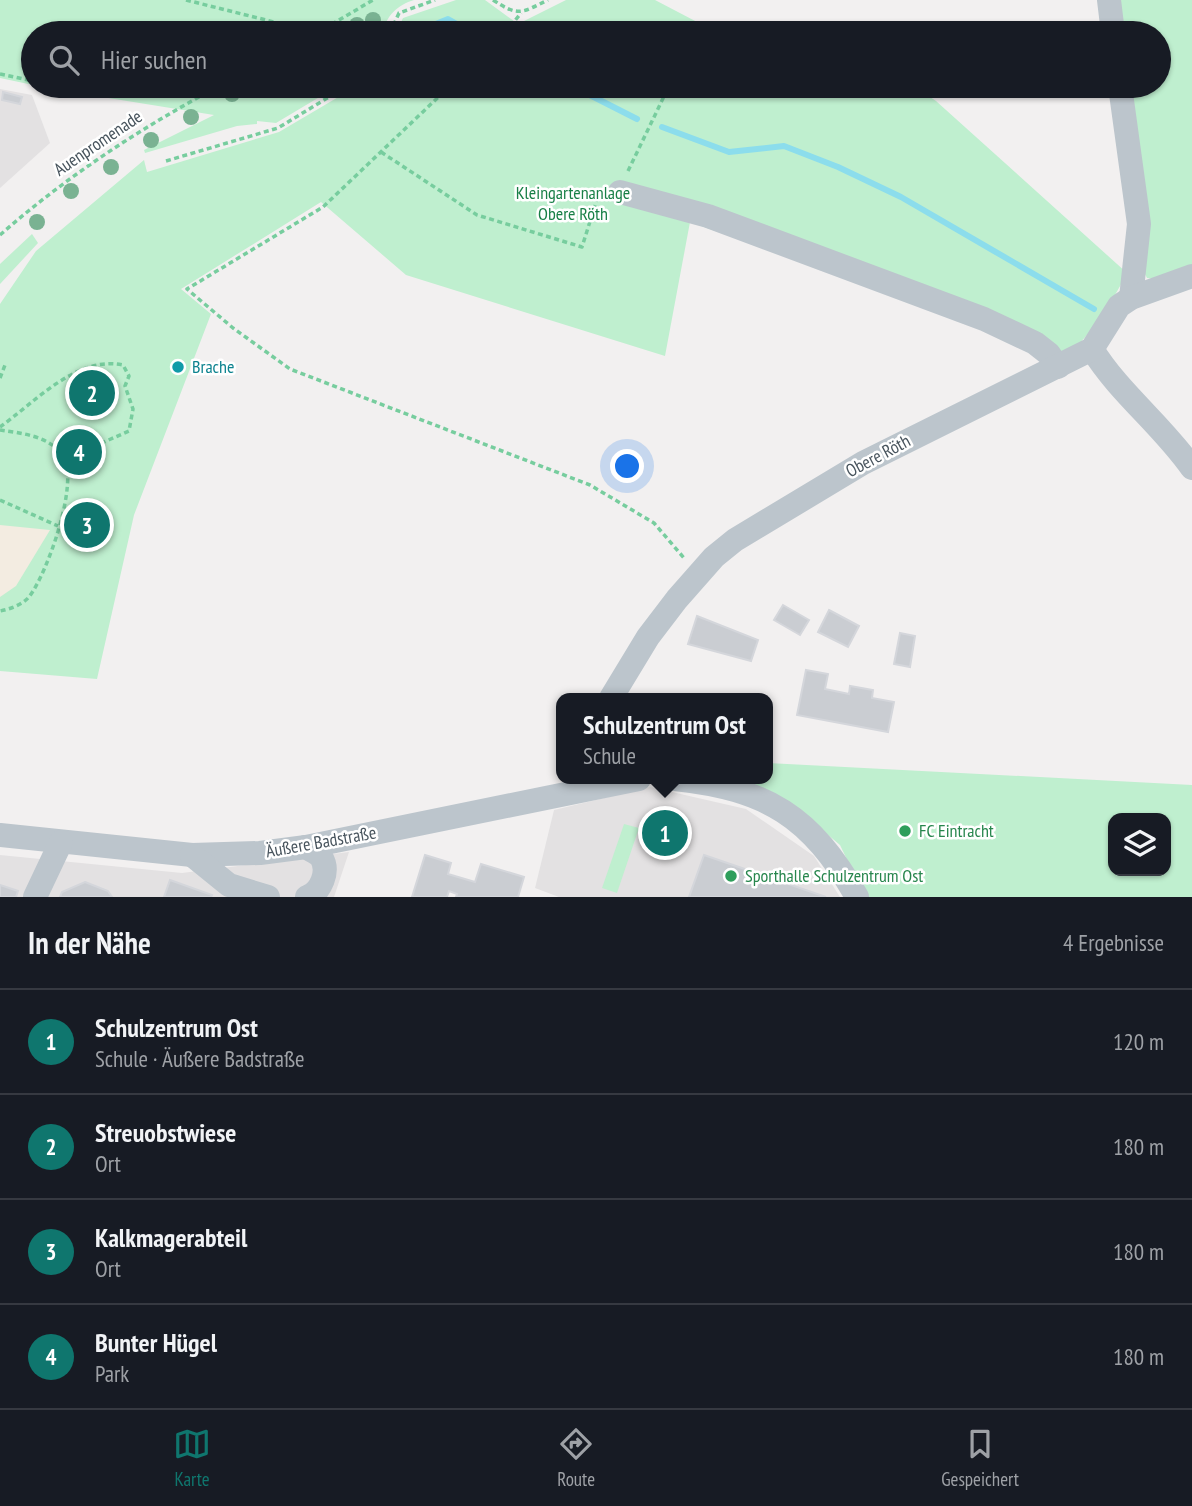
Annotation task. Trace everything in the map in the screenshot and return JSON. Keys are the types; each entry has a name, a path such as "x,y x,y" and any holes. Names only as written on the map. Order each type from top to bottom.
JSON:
{"street":[{"path":"1109,0 1112,21"},
{"path":"1123,98 1139,224 1131,298"},
{"path":"620,192 708,216 972,314 1035,343 1049,354 1058,367"},
{"name":"Obere Röth","path":"614,693 648,637 698,574 735,540 863,463 1092,349 1119,306 1131,298 1192,276"},
{"path":"1092,349 1104,368 1173,440 1192,468"},
{"name":"Äußere Badstraße","path":"0,835 192,855 260,853 306,847 559,787 589,784"},
{"path":"717,784 759,797 798,821 835,858 857,897"},
{"path":"35,897 61,842"},
{"path":"306,847 320,855 323,864 323,880 313,896"},
{"path":"192,855 229,884 268,897"}],"path":[{"path":"186,0 269,21"},
{"path":"337,21 373,0"},
{"path":"396,21 400,13 435,0"},
{"path":"493,0 512,13 522,13"},
{"path":"515,21 522,13 548,0"},
{"path":"0,74 21,78"},
{"name":"Auenpromenade","path":"0,235 29,209 115,146 198,98"},
{"path":"166,161 278,128 327,98"},
{"path":"437,98 323,207 187,289 233,328 290,369 590,485 654,523 698,574"},
{"path":"381,152 478,215 582,247 601,187 620,192 664,98"},
{"path":"0,428 28,408 56,381 110,362 124,365 129,376 125,386 133,409 129,431 95,446 58,450"},
{"path":"0,378 5,365"},
{"path":"0,428 38,438 58,450 69,472"},
{"path":"0,611 28,598 50,556 69,472 95,446"},
{"path":"0,500 58,526"}],"shaded area":[{"path":"0,89 21,93 21,98 33,98 50,143 0,188"},
{"path":"650,787 746,809 814,856 840,897 559,897 535,888 554,810"},
{"path":"349,852 334,897 0,897 0,855 182,873"}],"green space":[{"path":"0,0 414,0 394,12 387,21 21,21 21,82 0,78"},
{"path":"456,0 485,0 514,21 402,21 403,18"},
{"path":"566,0 655,0 695,21 524,21"},
{"path":"1114,0 1192,0 1192,269 1159,279 1147,278 1143,270 1128,98 1171,98 1171,21 1117,21"},
{"path":"108,98 318,98 276,123 257,121 257,124 237,126 145,153 144,150 214,115"},
{"name":"Kleingartenanlage Obere Röth","path":"337,98 932,98 1127,273 1101,317 1067,356 690,222 665,356 406,275 321,202 181,289 211,314 134,515 97,679 0,671 0,304 36,251 144,160 147,172 279,132"},
{"path":"32,234 38,243 0,284 0,264"},
{"path":"773,763 1192,785 1192,897 865,897 840,845 789,802 740,784 773,784"},
{"path":"624,824 639,828 617,893 602,888"}],"sand":[{"path":"0,525 50,530 16,586 0,597"}],"building":[{"path":"3,92 22,98 20,104 2,100"},
{"path":"783,605 809,620 800,635 774,620"},
{"path":"829,610 859,626 848,647 818,632"},
{"path":"697,616 758,640 751,661 688,644"},
{"path":"900,633 915,636 910,667 894,664"},
{"path":"806,670 828,674 825,689 849,694 850,686 873,690 872,698 894,702 888,732 797,715"},
{"path":"425,855 451,863 448,874 475,882 481,864 524,877 518,897 456,897 457,894 449,891 447,897 412,897"},
{"name":"Sporthalle Schulzentrum Ost","path":"704,855 826,897 689,897"},
{"path":"170,880 212,895 164,897"},
{"path":"85,882 108,891 112,897 60,897 62,892"},
{"path":"0,885 18,891 16,897 0,897"}],"waterway":[{"path":"443,21 452,21"},
{"path":"596,98 637,119"},
{"path":"662,127 729,152 784,146 838,167 901,197 1094,309"}],"place":[{"name":"Brache","path":"178,367"},
{"name":"Streuobstwiese","path":"92,393"},
{"name":"Bunter Hügel","path":"79,452"},
{"name":"Kalkmagerabteil","path":"87,525"},
{"name":"FC Eintracht","path":"905,831"},
{"name":"Schulzentrum Ost","path":"665,833"},
{"name":"Sporthalle Schulzentrum Ost","path":"731,876"}]}
